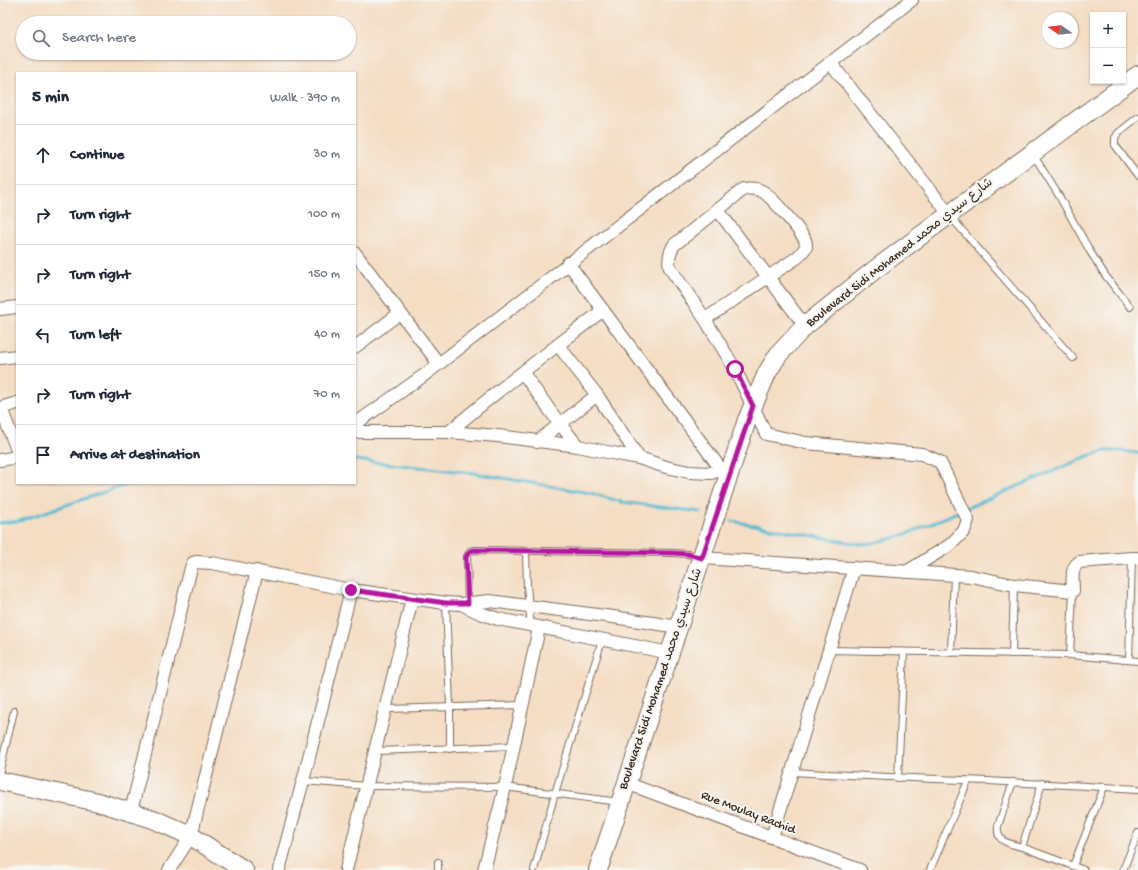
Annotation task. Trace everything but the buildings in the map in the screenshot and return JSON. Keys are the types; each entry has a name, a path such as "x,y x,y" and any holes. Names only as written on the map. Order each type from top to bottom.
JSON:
{"main road":[{"name":"Boulevard Sidi Mohamed شارع سيدي محمد","path":"598,870 619,802 680,627 702,558 725,475 767,373 778,355 805,326 873,271 1138,75"},
{"path":"0,781 98,802 153,819 191,836 244,870"}],"street":[{"path":"356,423 439,364 568,263 912,0"},
{"path":"830,62 949,214"},
{"path":"705,319 798,257 806,247 804,239 782,210 761,191 744,188 674,245 669,253 668,261 670,268 705,319 735,369 766,434 806,443 922,454 940,462 968,520 964,531 950,545 906,572"},
{"path":"717,209 805,326"},
{"path":"356,254 439,364"},
{"path":"568,263 725,475"},
{"path":"0,309 16,307"},
{"path":"449,432 493,395 603,310"},
{"path":"356,346 400,313"},
{"path":"558,345 597,395 639,458"},
{"path":"0,358 16,356"},
{"path":"523,373 559,423 578,446"},
{"path":"537,442 559,423 597,395"},
{"path":"16,403 0,408 16,448"},
{"path":"356,432 449,432 498,436 578,446 639,458 666,467 689,472 725,475"},
{"path":"0,460 16,457"},
{"path":"702,558 978,577 1014,585 1073,591 1073,570 1079,562 1135,558"},
{"path":"131,811 191,568 196,562 212,563 351,590 412,599 465,605 490,601 613,616 680,627"},
{"path":"772,837 854,568"},
{"path":"169,870 191,836 257,571"},
{"path":"279,870 351,590"},
{"path":"346,870 387,709 412,599"},
{"path":"465,605 493,618 535,628 670,653"},
{"path":"484,870 524,705 535,628"},
{"name":"Rue Moulay Rachid","path":"626,783 860,870"}],"lane":[{"path":"1138,117 1118,133 1115,138 1115,145 1138,176"},
{"path":"1032,152 1091,253 1105,275 1130,307"},
{"path":"949,214 1073,358"},
{"path":"465,605 466,557 470,551 484,549 674,553 688,554 702,558"},
{"path":"526,551 529,606 535,628"},
{"path":"1129,660 1135,558"},
{"path":"950,653 954,575"},
{"path":"1012,654 1014,585"},
{"path":"1070,655 1073,591"},
{"path":"446,603 450,749"},
{"path":"534,870 555,793 602,640"},
{"path":"829,650 1070,655 1138,661"},
{"path":"898,778 904,652"},
{"path":"387,709 524,705"},
{"path":"0,770 14,711"},
{"path":"376,751 513,746"},
{"path":"792,772 898,778 1042,783 1138,789"},
{"path":"303,781 367,786 505,787 619,802"},
{"path":"930,870 968,781"},
{"path":"1013,782 998,826 997,834 999,837 1004,842 1022,847 1084,870"},
{"path":"1022,847 1042,783"},
{"path":"1073,866 1104,787"},
{"path":"1123,870 1136,845 1138,832"},
{"path":"438,862 438,870"}],"waterway":[{"path":"965,509 1088,456 1105,451 1138,453"},
{"path":"356,460 474,473 590,493 622,502 701,512"},
{"path":"0,523 19,521 128,484"},
{"path":"732,521 858,544 884,541 897,537 960,511"}],"route":[{"path":"351,590 446,603 468,603 466,557 470,551 484,549 674,553 688,554 702,558 753,406 735,369"}]}
